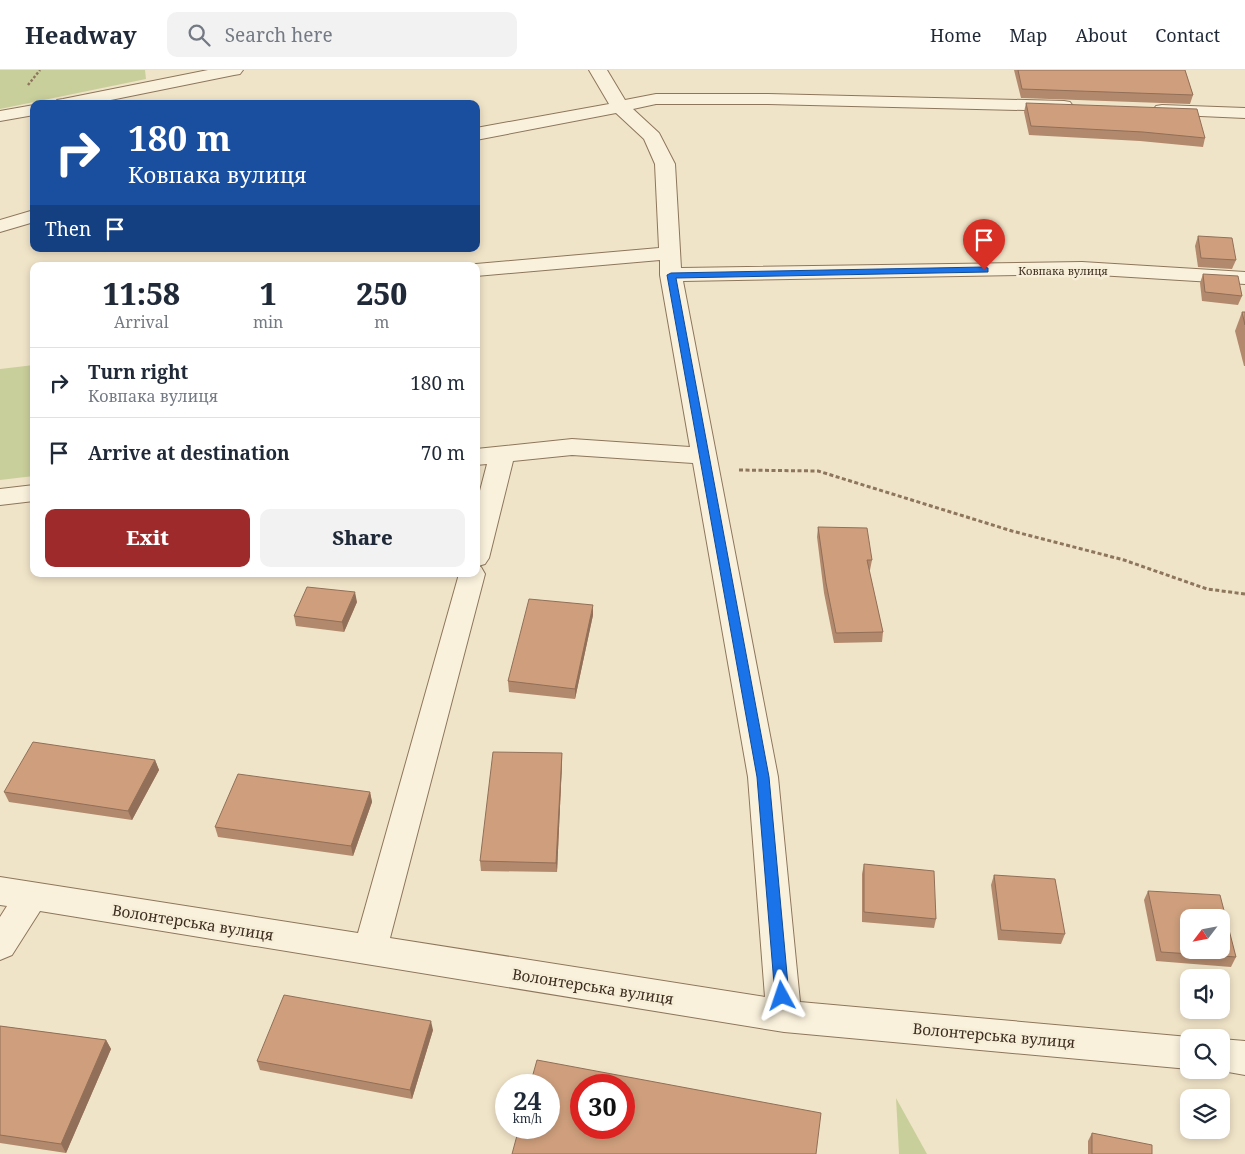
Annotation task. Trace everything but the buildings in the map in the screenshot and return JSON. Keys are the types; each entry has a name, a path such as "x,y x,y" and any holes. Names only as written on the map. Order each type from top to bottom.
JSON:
{"street":[{"path":"83,100 234,70"},
{"path":"598,70 620,107 652,137 665,164 670,264 704,463 763,777 784,1016"},
{"path":"480,133 656,99 768,99 1082,107"},
{"path":"1149,109 1245,113"},
{"path":"0,116 30,111"},
{"path":"0,226 30,217"},
{"name":"Ковпака вулиця","path":"480,270 670,264 1082,268 1245,278"},
{"path":"480,457 572,447 704,463"},
{"path":"480,542 502,455"},
{"path":"0,497 30,494"},
{"path":"370,950 471,577"},
{"path":"0,945 16,893"},
{"name":"Волонтерська вулиця","path":"16,893 784,1016 1180,1052"},
{"path":"1230,1057 1245,1058"}],"path":[{"path":"704,463 818,471 1012,531 1124,560 1208,589 1245,594"}],"green space":[{"path":"0,70 145,70 146,79 44,100 30,100 30,103 0,109"},
{"path":"30,365 30,476 0,480 0,369"},
{"path":"896,1098 927,1154 899,1154"}],"route":[{"path":"782,996 763,777 671,275 984,270"}]}
